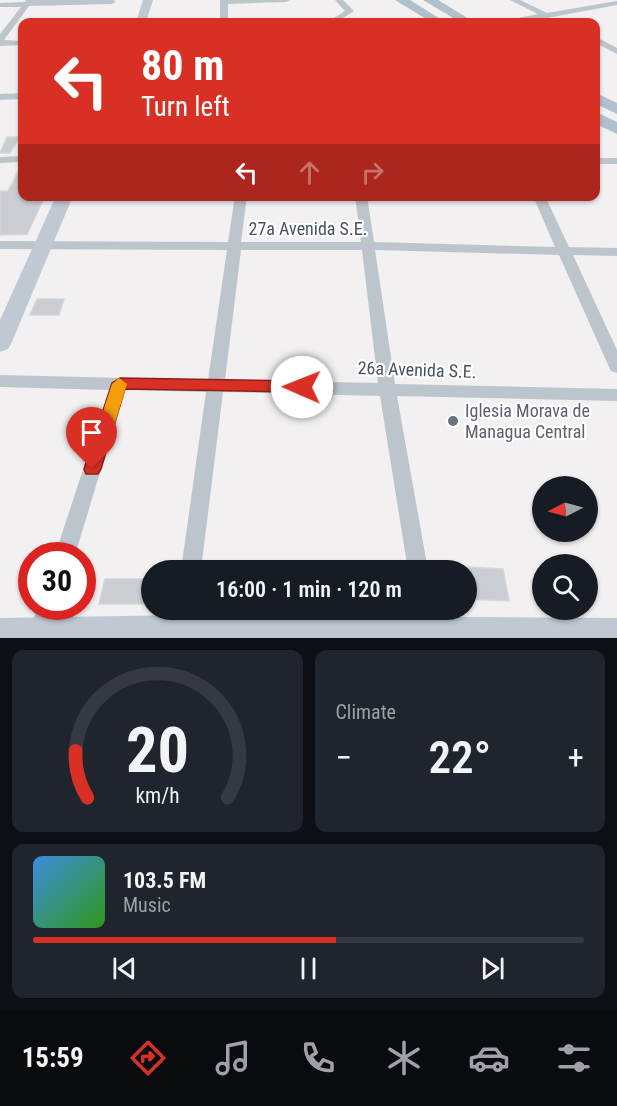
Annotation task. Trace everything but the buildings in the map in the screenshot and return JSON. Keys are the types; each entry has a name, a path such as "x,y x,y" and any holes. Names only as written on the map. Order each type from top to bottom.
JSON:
{"main road":[{"path":"401,0 432,18"},
{"path":"429,0 461,18"},
{"path":"600,100 617,110"},
{"path":"600,119 617,129"}],"street":[{"path":"142,18 148,0"},
{"path":"224,18 224,1 286,0"},
{"path":"339,0 350,11 348,15 341,18"},
{"path":"514,0 552,18"},
{"path":"19,18 29,2"},
{"path":"0,5 29,2 112,2"},
{"path":"530,18 617,3"},
{"path":"4,44 18,20"},
{"path":"600,42 617,51"},
{"path":"0,97 18,96"},
{"path":"0,160 18,159"},
{"path":"600,161 617,161"},
{"path":"0,344 63,201"},
{"path":"192,560 240,201"},
{"path":"362,201 387,389 416,560"},
{"path":"541,201 617,367"},
{"name":"27a Avenida S.E.","path":"0,245 235,248 368,246 617,252"},
{"name":"26a Avenida S.E.","path":"0,381 617,395"},
{"path":"69,542 120,383"},
{"path":"0,634 45,620 182,626 425,626 617,634"}],"slow traffic":[{"path":"103,436 119,384"}],"place":[{"name":"Iglesia Morava de Managua Central","path":"453,421"}],"route":[{"path":"92,469 120,383 302,387"}]}
